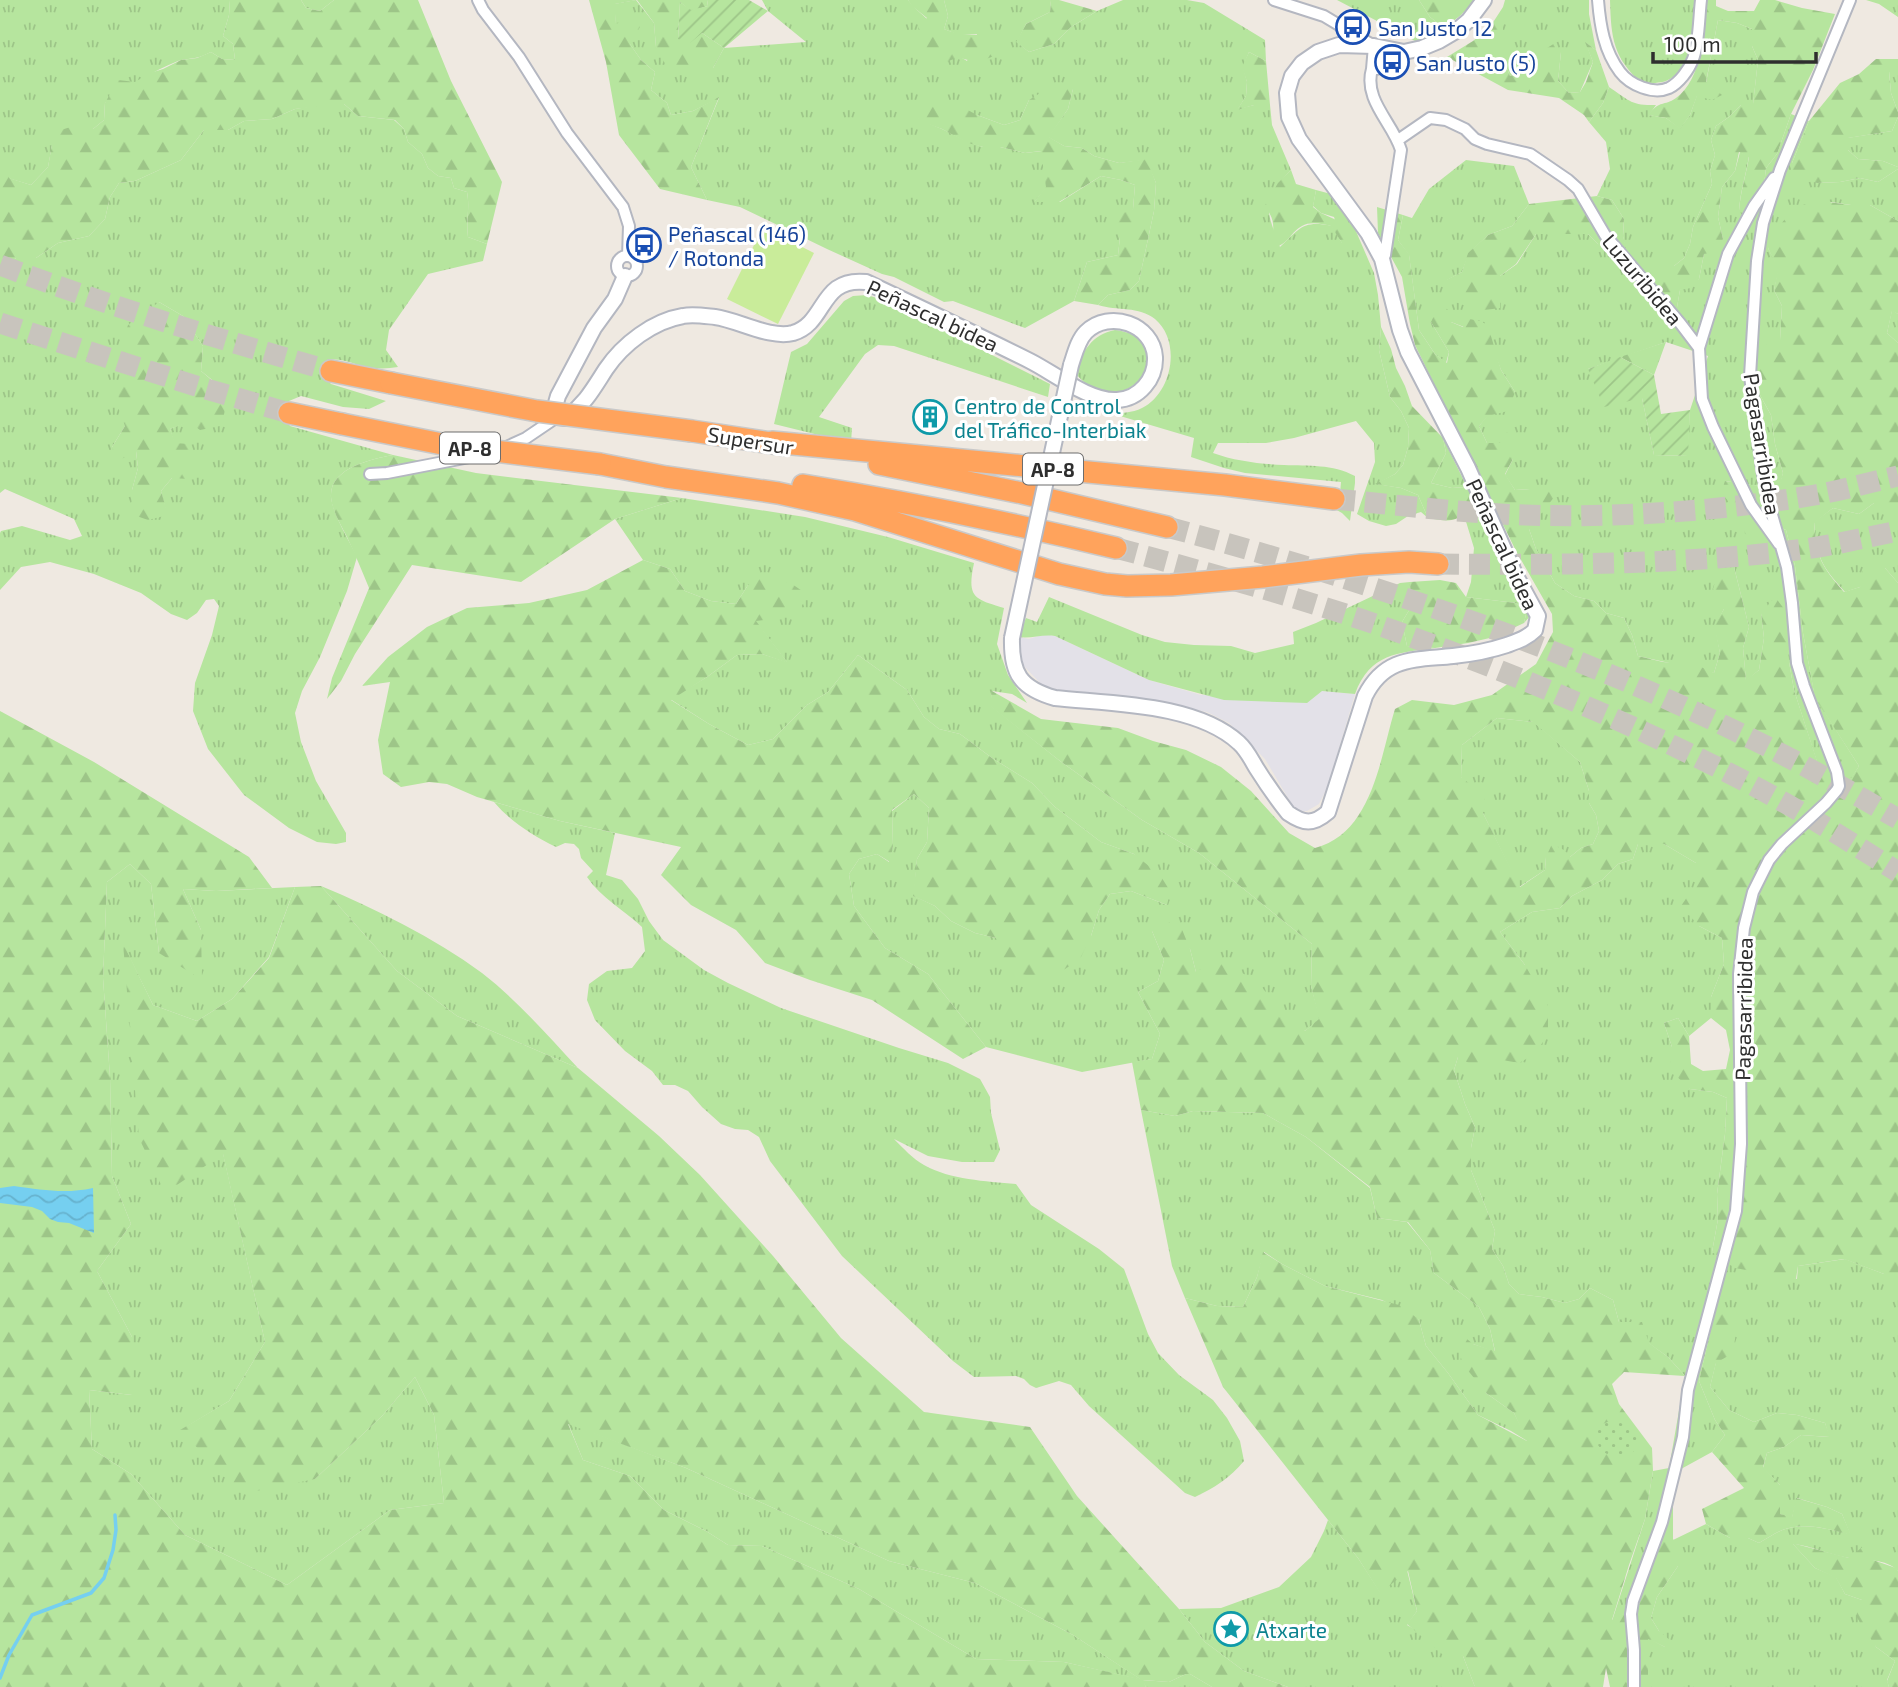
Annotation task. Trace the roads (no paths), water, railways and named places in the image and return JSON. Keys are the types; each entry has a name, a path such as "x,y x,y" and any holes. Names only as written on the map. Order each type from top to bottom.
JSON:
{"highway":[{"name":"Supersur","path":"331,371 537,411 772,442 1167,527"},
{"name":"Supersur","path":"289,413 447,445 666,473 765,478 1014,523 1116,548"},
{"name":"AP-8","path":"772,442 1225,485 1334,499"},
{"path":"666,473 855,510 1059,574 1105,584 1171,585 1361,565 1409,562 1438,564"}],"street":[{"path":"370,474 387,473 502,449 526,438 557,417 554,410 558,396 594,328 615,299 625,276 618,269 618,262 622,257 628,256 629,226 623,207 567,134 519,57 478,0"},
{"path":"1273,0 1324,16 1374,46 1369,79 1373,96 1401,150 1385,255 1382,259"},
{"path":"1372,69 1377,69 1393,50 1404,51 1439,41 1456,31 1469,20 1484,0"},
{"path":"1598,0 1605,44 1620,72 1633,84 1652,90 1668,88 1685,75 1694,58 1701,0"},
{"name":"Pagasarribidea","path":"1634,1687 1631,1614 1633,1601 1662,1522 1683,1437 1688,1390 1736,1211 1741,1144 1739,974 1744,928 1752,892 1769,860 1839,786 1837,772 1797,663 1792,603 1782,548 1764,480 1750,376 1759,243 1780,170 1850,0"},
{"name":"Peñascal bidea","path":"557,417 566,418 579,408 608,366 635,339 661,322 685,316 717,317 775,334 790,334 805,328 835,289 850,281 866,282 981,336 1038,365 1090,394 1116,401 1130,398 1140,392 1152,374 1155,357 1153,345 1137,326 1122,321 1095,325 1085,333 1077,346 1071,365 1012,638 1011,656 1020,679 1041,694 1178,713 1213,725 1241,744 1288,813 1298,820 1315,821 1328,812 1365,695 1375,679 1384,671 1406,660 1483,652 1520,640 1535,630 1538,616 1515,574 1468,468 1408,352 1382,259 1368,233 1299,139 1289,117 1287,93 1292,76 1302,62 1318,52 1339,45 1374,46 1393,50"},
{"name":"Luzuribidea","path":"1398,140 1430,118 1446,120 1465,129 1475,139 1487,145 1530,154 1547,164 1578,190 1605,235 1699,348"},
{"name":"Luzuribidea","path":"1780,170 1754,205 1728,254 1699,348 1702,399 1713,427 1751,505 1782,548"}],"water":[{"path":"14,1186 64,1191 93,1188 94,1233 50,1219 42,1211 32,1207 0,1203 0,1188"}],"waterway":[{"path":"0,1678 9,1655 32,1615 91,1593 104,1578 113,1550 115,1515"}],"tunnel":[{"path":"0,265 164,321 331,371"},
{"path":"0,323 289,413"},
{"path":"1334,499 1501,514 1634,514 1779,501 1898,476"},
{"path":"1167,527 1397,595 1548,650 1696,712 1768,747 1898,819"},
{"path":"1438,564 1576,564 1713,558 1816,547 1898,531"},
{"path":"1116,548 1348,615 1523,680 1662,740 1752,785 1898,872"}],"place":[{"name":"San Justo 12","path":"1353,27"},
{"name":"San Justo (5)","path":"1392,62"},
{"name":"Peñascal (146) / Rotonda","path":"644,245"},
{"name":"Centro de Control del Tráfico-Interbiak","path":"930,417"},
{"name":"Atxarte","path":"1231,1629"}]}
